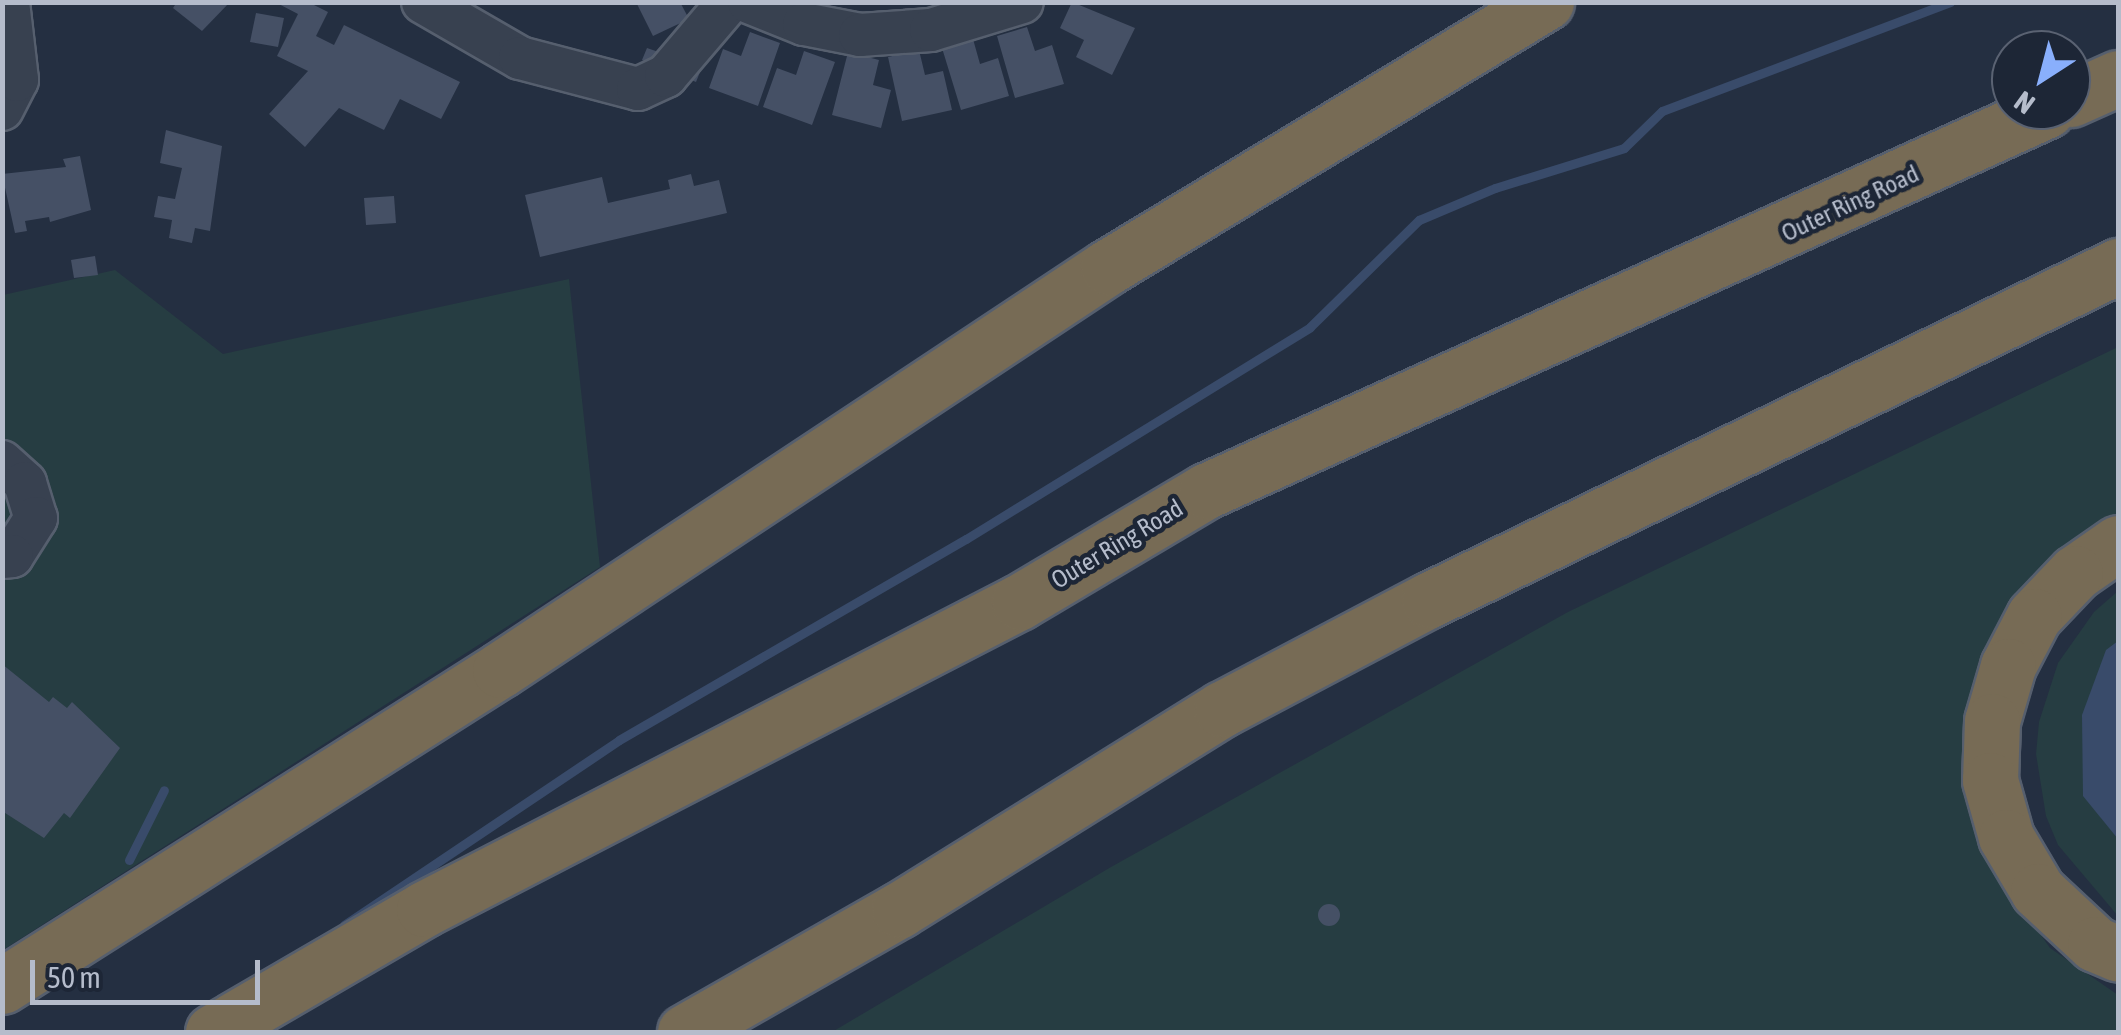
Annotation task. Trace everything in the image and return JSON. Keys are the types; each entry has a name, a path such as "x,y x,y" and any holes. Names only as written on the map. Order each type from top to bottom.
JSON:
{"highway":[{"path":"2,986 500,670 1108,267 1546,2"},
{"path":"2091,90 2118,78"},
{"name":"Outer Ring Road","path":"213,1032 424,909 1019,602 1206,491 2003,130"},
{"path":"686,1032 1222,709 1429,600 2118,266"},
{"path":"2118,543 2075,574 2034,616 2008,666 1992,721 1990,780 2006,837 2038,891 2095,944 2118,954"}],"street":[{"path":"2,109 18,80 8,2"},
{"path":"422,2 520,58 605,86 638,89 666,76 728,2"},
{"path":"749,2 804,24 860,35 931,30 1022,2"},
{"path":"2,462 25,483 36,518 12,556 2,557"}],"green space":[{"path":"115,270 223,354 569,279 600,567 3,950 3,295"},
{"path":"2118,347 2118,519 2071,542 2032,575 1981,663 1991,864 2050,948 2118,995 2118,1032 832,1032 1111,867 1568,612"},
{"path":"2118,591 2118,916 2058,845 2046,816 2036,754 2039,722 2058,663 2094,612"}],"water":[{"path":"2118,641 2118,839 2083,796 2082,715 2106,650"}],"building":[{"path":"177,2 230,2 202,31 173,8"},
{"path":"275,2 308,2 328,12 316,36 334,45 344,25 460,82 441,119 400,99 384,130 339,108 305,147 269,114 308,71 277,56 298,14"},
{"path":"636,2 680,2 689,19 653,36"},
{"path":"1072,2 1135,28 1112,75 1076,57 1084,40 1060,28"},
{"path":"256,13 284,18 278,47 250,42"},
{"path":"1027,27 1035,51 1052,45 1064,84 1015,98 997,36"},
{"path":"750,32 780,43 758,106 709,88 723,49 741,56"},
{"path":"973,39 980,64 998,58 1009,96 961,110 942,48"},
{"path":"647,48 702,67 696,82 642,60"},
{"path":"919,50 925,75 943,71 952,110 902,121 888,57"},
{"path":"804,51 835,62 812,125 763,107 777,68 796,75"},
{"path":"848,52 879,60 873,85 891,90 881,128 832,115"},
{"path":"166,130 222,146 210,231 195,228 192,243 169,238 172,220 154,217 158,196 175,199 182,168 160,163"},
{"path":"80,156 91,210 50,222 49,217 25,221 27,231 15,233 2,174 66,167 63,159"},
{"path":"691,174 694,186 719,180 727,213 540,257 525,195 602,177 608,203 670,189 668,180"},
{"path":"394,196 396,223 366,225 364,198"},
{"path":"95,256 98,275 74,278 71,260"},
{"path":"2,664 49,702 53,697 67,708 72,702 120,748 70,818 64,813 44,838 2,811"},
{"path":"1329,904 1340,915 1329,926 1318,915"}],"waterway":[{"path":"344,925 619,740 966,539 1310,327 1419,220 1495,188 1624,148 1662,111 1950,2"},
{"path":"129,860 164,790"}]}
